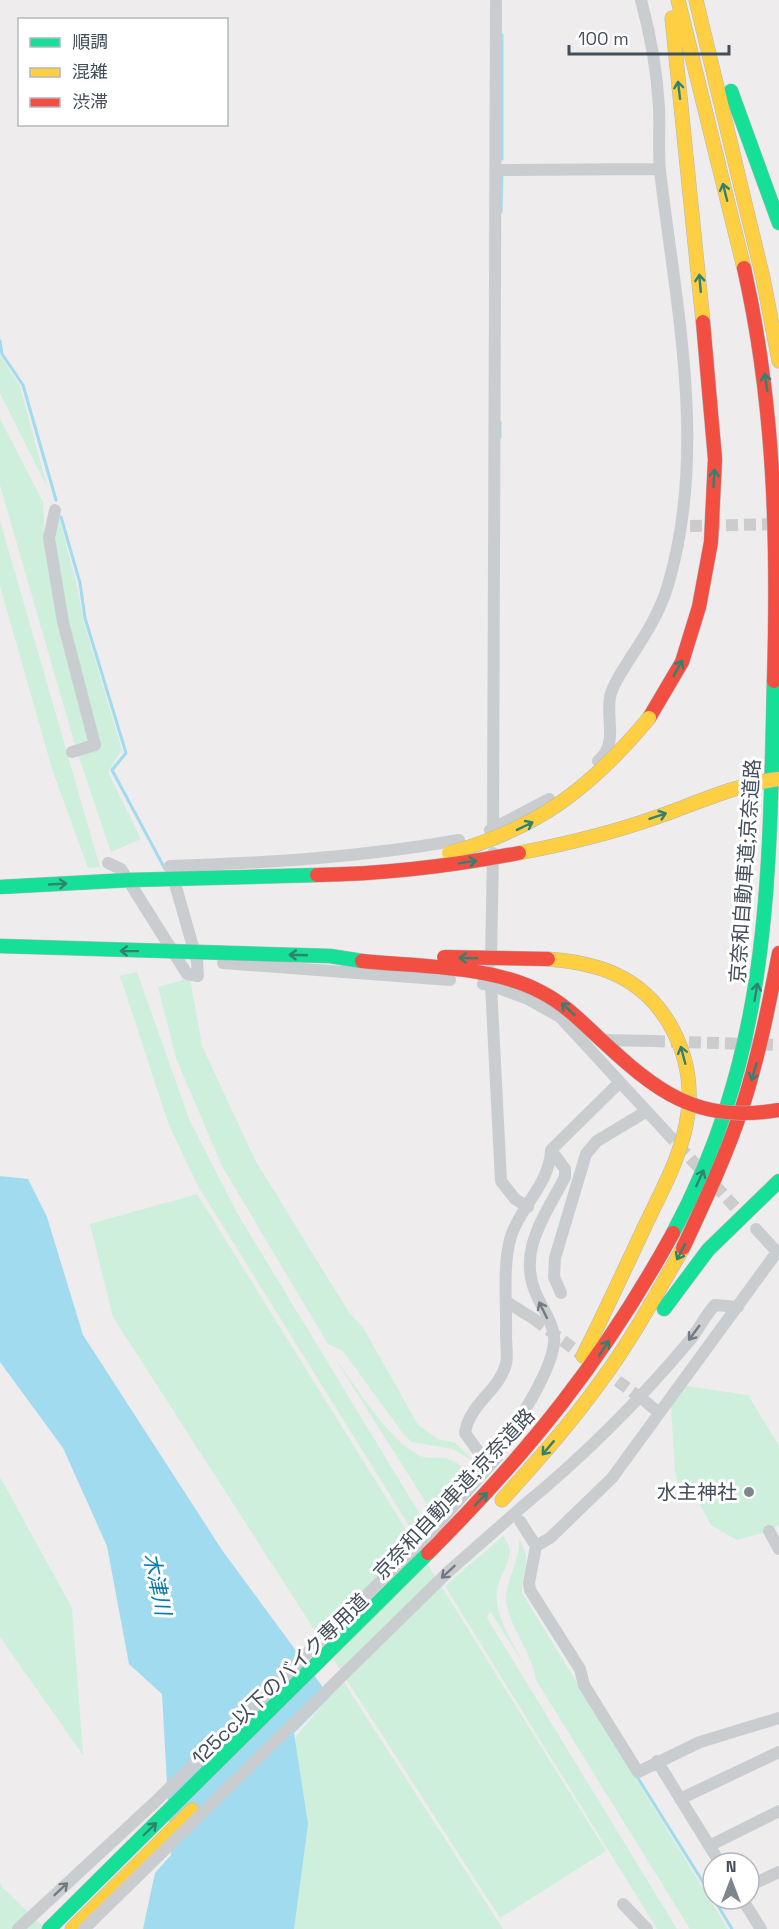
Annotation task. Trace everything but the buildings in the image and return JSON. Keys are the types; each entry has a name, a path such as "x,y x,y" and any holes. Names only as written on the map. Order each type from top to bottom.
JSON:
{"highway":[{"path":"201,880 368,868 432,857 504,836 549,813 594,781 619,757 649,718 682,662 699,607 711,542 715,459 693,209 672,36 671,0"},
{"name":"京奈和自動車道;京奈道路","path":"49,1929 441,1542 510,1468 596,1359 667,1247 722,1125 748,1033 757,991 765,914 778,540 770,414 747,282 678,0"},
{"path":"696,0 779,223"},
{"path":"696,0 763,278 779,361"},
{"path":"0,887 130,880 371,874 419,869 570,843 654,818 754,782 779,779"},
{"path":"0,946 330,956 548,959 573,962 615,974 642,990 659,1005 672,1025 683,1053 689,1097 685,1128 675,1160 600,1323 576,1369 510,1468"},
{"name":"京奈和自動車道;京奈道路","path":"494,1508 568,1425 649,1308 681,1254 717,1179 737,1127 765,1036 779,953"},
{"path":"330,956 368,962 446,968 522,983 560,1002 653,1086 679,1101 703,1110 735,1115 779,1110"},
{"path":"568,1425 616,1374 708,1250 779,1181"},
{"name":"京奈和自動車道;京奈道路","path":"72,1929 464,1539"},
{"path":"36,1929 123,1855"}],"street":[{"path":"496,0 491,985 501,1181 515,1198 528,1207"},
{"path":"108,863 121,869 187,974 198,976 197,961 170,866 275,863 389,852 474,837 543,803 604,756 612,730 611,694 655,618 686,526 686,384 668,219 660,169 659,105 641,0"},
{"path":"496,170 660,169"},
{"path":"55,510 49,538 63,622 95,745 72,752"},
{"path":"197,961 491,985 528,999 560,1017 666,1132"},
{"path":"581,1040 653,1041"},
{"path":"483,1458 465,1433 466,1424 476,1406 499,1381 506,1363 511,1235 550,1164 551,1150 620,1082"},
{"path":"561,1293 554,1277 555,1258 586,1154 597,1140 647,1111"},
{"name":"125cc以下のバイク専用道","path":"18,1929 154,1803 429,1534 497,1457 550,1362 555,1340 528,1271 529,1254 538,1229 565,1177 565,1169 551,1150"},
{"path":"536,1546 550,1538 612,1478 738,1307 777,1248 756,1229"},
{"path":"507,1302 534,1319"},
{"name":"125cc以下のバイク専用道","path":"84,1929 448,1572 560,1476 627,1411 692,1337 715,1305 738,1307"},
{"path":"646,1402 659,1413"},
{"path":"520,1521 536,1546 528,1583 530,1590 580,1669 584,1685 638,1772 700,1742 779,1718"},
{"path":"769,1531 779,1549"},
{"path":"680,1799 779,1752"},
{"path":"657,1761 712,1851"},
{"path":"709,1846 779,1811"},
{"path":"761,1880 779,1872"},
{"path":"623,1904 647,1929"},
{"path":"750,1911 761,1929"}],"green space":[{"path":"0,355 20,386 47,487 0,393"},
{"path":"0,419 43,502 45,539 91,741 75,745 0,485"},
{"path":"58,513 84,623 122,750 108,772 141,839 111,852 78,754 100,748 66,621 52,535"},
{"path":"0,521 100,867 88,868 52,769 0,586"},
{"path":"137,972 189,1119 237,1213 424,1521 413,1532 198,1186 169,1125 120,976"},
{"path":"190,978 202,1046 255,1160 348,1311 364,1329 418,1425 438,1439 455,1443 475,1462 453,1449 412,1442 404,1435 343,1351 328,1344 222,1166 176,1058 158,987"},
{"path":"197,1194 606,1851 500,1918 113,1317 90,1224"},
{"path":"336,1360 382,1423 404,1445 427,1458 453,1461 469,1474 432,1512"},
{"path":"686,1386 748,1395 779,1446 779,1525 769,1531 737,1540 711,1525 698,1501 682,1500 675,1471 671,1407"},
{"path":"0,1477 72,1608 83,1755 0,1637"},
{"path":"503,1536 510,1551 499,1584 497,1601 502,1621 525,1666 490,1611 487,1618 677,1929 657,1929 445,1586"},
{"path":"519,1539 526,1554 522,1593 701,1885 701,1911 717,1911 728,1929 690,1929 536,1680 531,1661 507,1607 507,1591 519,1548"},
{"path":"343,1681 503,1929 292,1929 295,1738"},
{"path":"0,1883 3,1888 46,1929 0,1929"}],"water":[{"name":"木津川","path":"0,1176 28,1179 47,1217 83,1335 222,1550 330,1697 294,1733 308,1824 294,1929 143,1929 155,1873 171,1855 162,1694 129,1664 107,1546 63,1448 0,1362"}],"waterway":[{"path":"502,35 502,159"},
{"path":"501,212 502,173"},
{"path":"0,341 2,354 23,385 56,500"},
{"path":"500,422 500,437"},
{"path":"61,517 80,583 85,618 126,753 112,770 165,869"},
{"path":"636,1775 701,1879"},
{"path":"721,1911 732,1929"}],"tunnel":[{"path":"690,526 779,524"},
{"path":"653,1041 779,1045"},
{"path":"666,1132 745,1218"},
{"path":"534,1319 586,1358"},
{"path":"603,1370 646,1402"}],"traffic: fast":[{"path":"731,91 779,223"},
{"path":"673,1233 705,1165 729,1098 747,1031 766,896 774,681"},
{"path":"0,887 130,880 317,875"},
{"path":"0,946 330,956 362,961"},
{"path":"664,1309 708,1250 779,1181"},
{"path":"49,1929 428,1553"}],"traffic: slow":[{"path":"678,0 744,268"},
{"path":"696,0 763,278 779,361"},
{"path":"672,18 703,322"},
{"path":"449,853 509,832 560,803 606,765 649,718"},
{"path":"519,853 606,833 732,790 779,779"},
{"path":"548,959 582,964 615,974 649,998 663,1014 674,1032 682,1051 689,1092 688,1113 676,1158 583,1356"},
{"path":"502,1500 566,1427 601,1381 634,1332 683,1248"},
{"path":"72,1929 192,1810"}],"traffic: jam":[{"path":"744,268 762,371 772,474 775,577 774,681"},
{"path":"649,718 682,662 699,607 711,542 715,459 703,322"},
{"path":"317,875 418,868 519,853"},
{"path":"683,1248 723,1159 743,1105 759,1048 779,953"},
{"path":"444,957 548,959"},
{"path":"362,961 477,972 521,983 549,996 564,1007 639,1073 679,1099 724,1112 750,1113 779,1110"},
{"path":"428,1553 532,1441 592,1363 647,1279 673,1233"}],"place":[{"name":"水主神社","path":"749,1492"}]}
